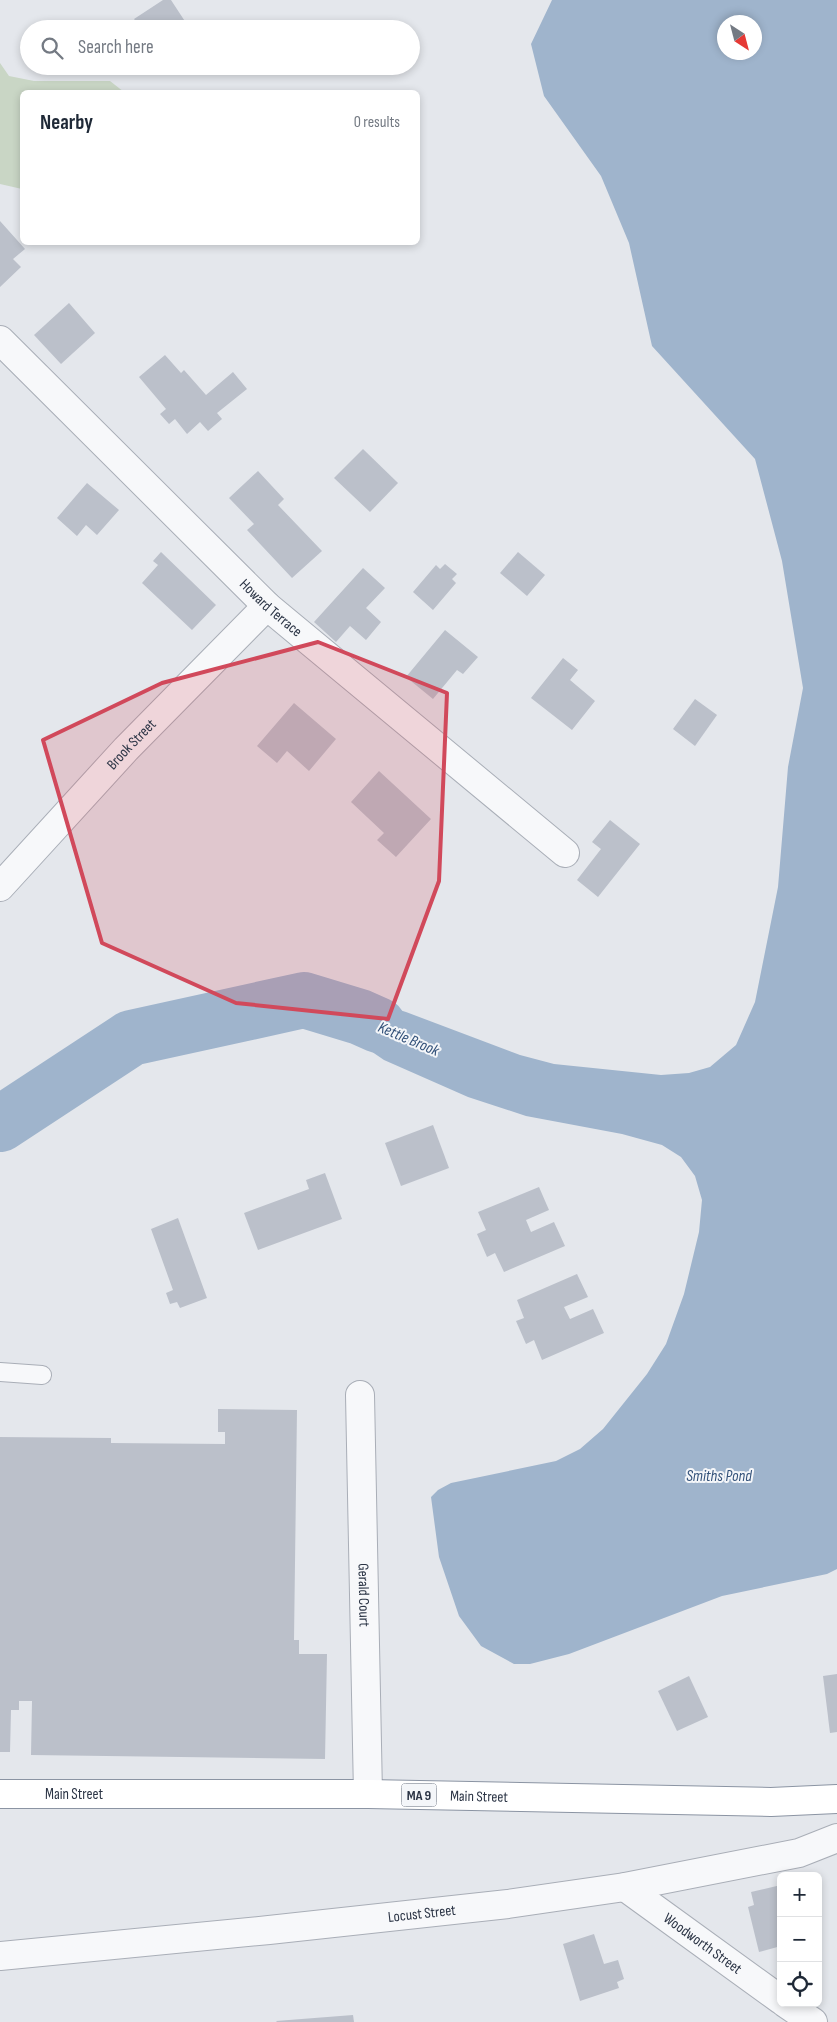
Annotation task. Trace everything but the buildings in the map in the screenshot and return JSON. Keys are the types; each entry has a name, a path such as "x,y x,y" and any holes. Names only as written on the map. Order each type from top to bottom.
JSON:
{"highway":[{"name":"Main Street","path":"0,1794 368,1794 771,1802 837,1800"}],"street":[{"name":"Howard Terrace","path":"0,340 267,606 565,852"},
{"name":"Brook Street","path":"0,886 126,748 267,606"},
{"name":"Gerald Court","path":"360,1395 368,1794"},
{"name":"Locust Street","path":"0,1956 508,1904 625,1887 799,1853 837,1838"},
{"name":"Woodworth Street","path":"625,1887 777,1997"},
{"path":"791,2007 813,2022"}],"lane":[{"path":"0,1372 42,1375"}],"highlighted area":[{"path":"318,642 447,693 439,881 388,1019 236,1003 102,943 43,740 162,683"}],"green space":[{"path":"0,63 9,76 34,81 110,81 121,90 20,90 20,189 0,184"}],"water":[{"name":"Smiths Pond","path":"552,0 837,0 837,1569 827,1574 722,1596 569,1654 530,1664 514,1664 481,1646 459,1616 439,1557 431,1497 438,1490 451,1483 556,1461 580,1449 603,1429 647,1374 666,1344 684,1294 699,1232 702,1200 695,1176 681,1157 662,1145 622,1134 526,1116 468,1097 384,1060 337,1028 306,1024 304,1000 320,985 406,1012 520,1055 554,1064 661,1075 689,1073 710,1067 736,1045 755,1002 778,887 788,767 803,688 782,561 755,459 652,346 629,243 601,176 544,96 531,44"}],"waterway":[{"name":"Kettle Brook","path":"0,1124 131,1038 304,1000 360,1017 378,1025"}]}
